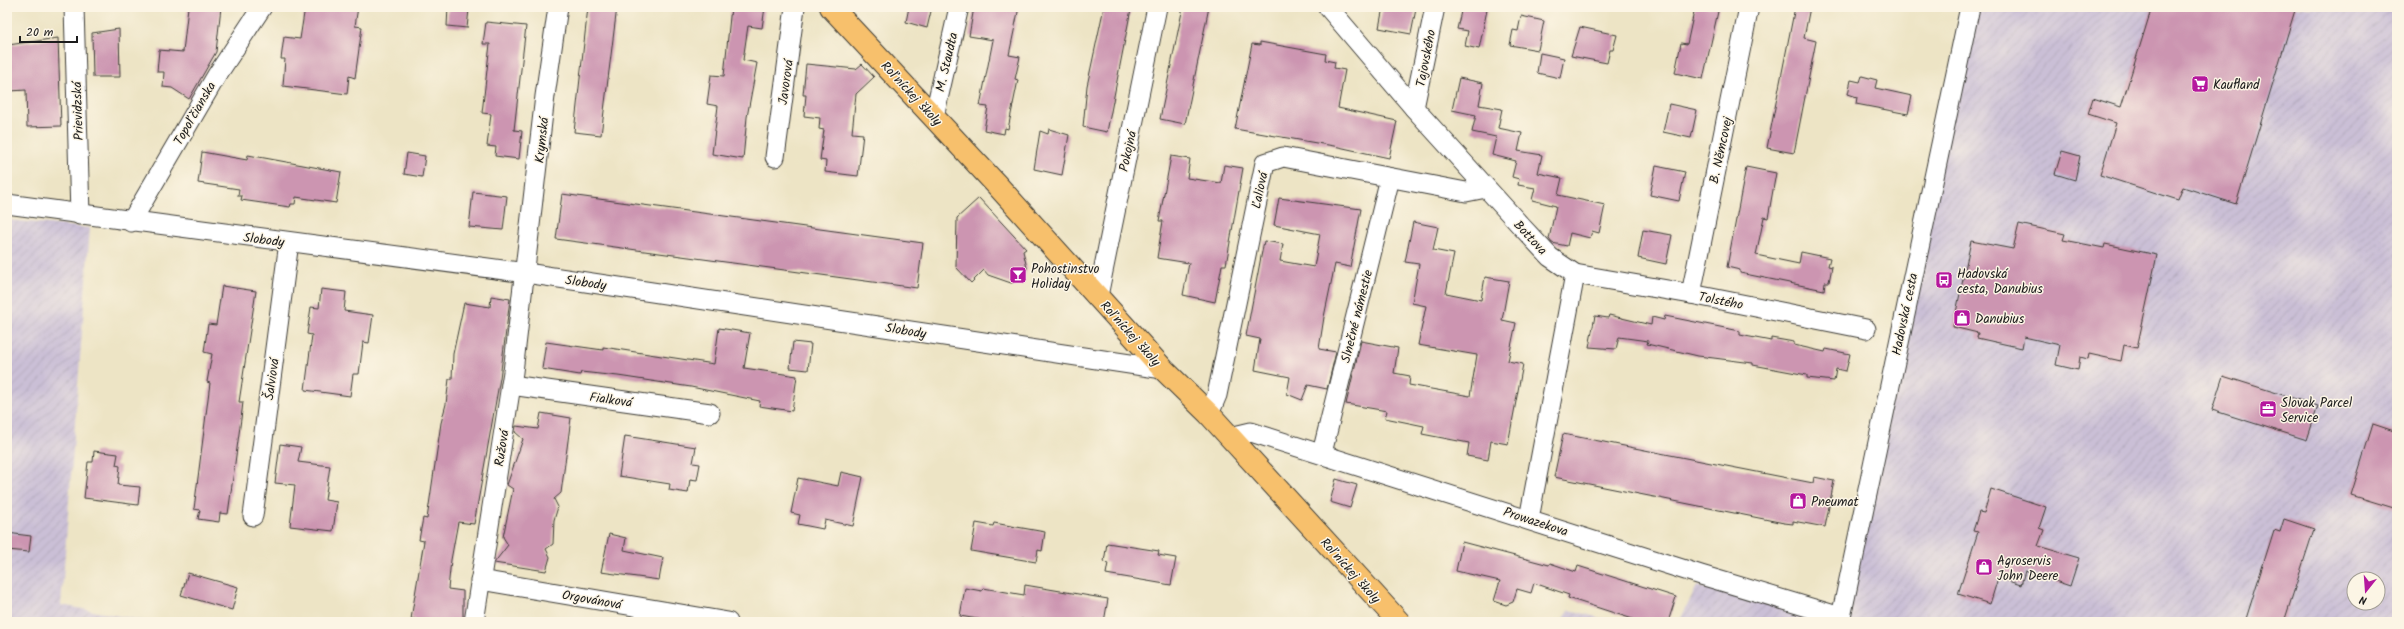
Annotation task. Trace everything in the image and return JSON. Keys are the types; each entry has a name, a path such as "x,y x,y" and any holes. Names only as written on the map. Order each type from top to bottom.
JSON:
{"main road":[{"name":"Roľníckej školy","path":"831,7 934,117 1163,369 1209,414 1399,622"}],"street":[{"name":"Prievidzská","path":"74,7 80,215"},
{"name":"Topoľčianska","path":"131,222 217,75 262,7"},
{"name":"Krymská","path":"526,273 545,96 558,7"},
{"name":"Javorová","path":"776,157 796,7"},
{"name":"M. Staudta","path":"934,117 959,7"},
{"name":"Pokojná","path":"1098,296 1157,7"},
{"name":"Bottova","path":"1328,7 1414,108 1486,188 1550,257 1575,274"},
{"name":"Tajovského","path":"1414,108 1435,7"},
{"name":"B. Němcovej","path":"1691,294 1749,7"},
{"name":"Hadovská cesta","path":"1841,619 1970,7"},
{"name":"Ľaliová","path":"1209,414 1217,396 1265,164 1283,157 1466,192 1486,188"},
{"name":"Slnečné námestie","path":"1322,453 1390,178"},
{"name":"Slobody","path":"7,204 131,222 526,273 1163,369"},
{"name":"Šalviová","path":"252,516 289,242"},
{"name":"Ružová","path":"474,622 511,386 526,273"},
{"name":"Tolstého","path":"1575,274 1691,294 1866,329"},
{"path":"1529,519 1575,274"},
{"name":"Fialková","path":"511,386 710,413"},
{"name":"Prowazekova","path":"1230,437 1251,432 1322,453 1841,619"},
{"name":"Orgovánová","path":"480,580 728,622"}],"shaded area":[{"path":"1970,7 2397,7 2397,622 1679,622 1697,586 1841,617"},
{"path":"7,220 90,228 61,605 151,622 7,622"},
{"path":"1570,610 1615,622 1561,622"}],"building":[{"path":"188,7 221,7 216,52 189,99 172,88 163,87 164,72 157,72 159,50 183,52"},
{"path":"305,7 358,7 355,26 362,27 355,78 349,76 347,94 283,86 285,59 281,59 284,37 300,39"},
{"path":"448,7 469,9 467,28 447,26"},
{"path":"588,7 617,7 601,135 574,132"},
{"path":"731,7 765,7 762,28 748,26 743,60 757,63 747,117 743,159 712,154 718,106 707,104 711,75 724,76"},
{"path":"909,7 932,7 927,28 906,22"},
{"path":"974,7 1019,7 1009,55 1020,57 1015,79 1018,80 1008,129 1005,128 1004,134 984,130 988,107 980,106 993,40 969,36"},
{"path":"1104,7 1131,9 1107,132 1083,127 1087,86"},
{"path":"1183,7 1209,7 1185,124 1160,119"},
{"path":"1383,7 1416,9 1411,34 1379,28"},
{"path":"1462,7 1487,10 1479,49 1465,46 1468,31 1457,29"},
{"path":"1695,7 1719,7 1703,79 1675,73 1681,43 1687,44"},
{"path":"1795,7 1810,7 1804,38 1816,41 1794,153 1767,148"},
{"name":"Kaufland","path":"2152,7 2296,7 2236,204 2183,187 2178,200 2100,175 2116,123 2088,114 2093,98 2121,107"},
{"path":"1521,16 1544,21 1538,50 1510,45 1513,30 1518,31"},
{"path":"486,22 526,26 514,130 522,131 519,159 495,156 496,147 487,146 491,114 482,113 490,44 483,44"},
{"path":"1580,27 1617,35 1613,50 1610,50 1607,63 1571,56"},
{"path":"119,29 120,77 93,77 92,33"},
{"path":"58,38 61,126 27,127 26,90 10,91 8,45"},
{"path":"1260,42 1326,54 1325,60 1335,62 1334,68 1345,70 1338,108 1397,121 1389,158 1334,146 1235,129 1252,44 1260,45"},
{"path":"1540,53 1564,58 1560,78 1537,73"},
{"path":"806,64 856,69 862,64 874,77 856,94 852,133 863,134 858,176 825,172 826,161 820,160 824,130 819,129 820,118 804,116 806,95 803,95"},
{"path":"1862,76 1877,80 1875,88 1912,96 1908,114 1856,104 1857,97 1848,94 1851,80 1860,82"},
{"path":"1459,78 1483,83 1479,105 1502,109 1498,128 1522,133 1518,151 1542,155 1538,173 1562,178 1558,195 1605,205 1599,233 1592,231 1590,238 1570,233 1567,246 1552,243 1549,239 1556,206 1532,200 1535,188 1518,185 1519,179 1512,177 1516,161 1492,155 1496,137 1472,132 1476,115 1452,110"},
{"path":"1669,104 1697,110 1691,138 1663,132"},
{"path":"1049,129 1069,135 1062,175 1034,169 1040,131 1048,134"},
{"path":"2062,151 2080,156 2075,180 2055,174"},
{"path":"202,152 247,160 248,155 341,172 336,203 296,197 295,204 291,204 290,207 241,200 242,196 238,196 239,189 198,183"},
{"path":"407,153 425,156 422,177 404,174"},
{"path":"1171,156 1190,159 1187,178 1221,183 1224,165 1243,168 1226,265 1222,265 1215,302 1183,295 1189,263 1157,258 1163,221 1159,221"},
{"path":"1656,166 1685,172 1679,201 1650,195"},
{"path":"1746,167 1776,173 1768,218 1764,217 1756,255 1799,264 1801,252 1830,258 1828,266 1832,267 1829,282 1825,282 1824,290 1740,273 1740,270 1727,267"},
{"path":"473,192 507,196 503,230 469,227"},
{"path":"562,194 923,243 917,288 556,239"},
{"path":"979,198 1026,249 1023,251 1027,268 1023,280 1011,283 988,275 984,270 971,283 956,267 957,218"},
{"path":"1279,198 1361,209 1350,267 1335,264 1324,317 1319,349 1336,352 1327,389 1308,385 1302,400 1287,394 1290,377 1255,370 1260,339 1246,336 1264,241 1283,244 1280,261 1314,267 1320,234 1274,225"},
{"path":"1413,222 1438,227 1433,250 1454,254 1446,293 1481,300 1485,277 1509,281 1502,320 1516,323 1508,361 1523,364 1508,444 1491,441 1488,460 1467,456 1469,443 1422,434 1424,426 1385,418 1387,411 1346,404 1361,341 1398,348 1394,373 1410,376 1409,385 1470,396 1477,355 1418,345 1426,306 1412,303 1419,264 1405,262"},
{"path":"2019,224 2065,234 2063,240 2104,248 2105,244 2157,255 2137,348 2124,345 2121,361 2089,354 2088,359 2080,357 2078,370 2056,365 2060,345 2024,337 2022,348 1977,338 1978,333 1953,327 1971,241 2013,249"},
{"path":"1643,230 1672,235 1666,264 1638,258"},
{"path":"222,286 256,291 239,402 243,402 228,514 220,513 219,522 198,519 200,510 194,509 210,383 207,382 212,354 204,352 208,324 216,325"},
{"path":"321,289 346,292 344,311 373,315 369,343 363,342 359,374 353,374 350,396 305,390 312,335 307,334 311,307 319,308"},
{"path":"491,296 510,299 500,378 474,524 458,522 451,560 448,589 463,591 463,622 414,622 415,619 411,619 424,541 419,540 423,518 427,519 441,423 446,404 449,379 452,379 453,354 464,303 490,307"},
{"path":"1609,315 1651,325 1652,317 1664,320 1665,316 1740,331 1740,335 1771,341 1771,338 1794,342 1794,345 1825,352 1826,349 1850,354 1846,371 1836,369 1834,381 1807,378 1807,375 1753,365 1753,363 1698,356 1647,344 1648,341 1619,337 1616,349 1589,347 1595,316 1608,318"},
{"path":"719,328 750,333 744,368 797,376 792,411 759,406 760,401 691,387 618,376 581,372 580,375 542,369 546,342 603,350 603,347 714,364"},
{"path":"793,342 811,344 808,370 790,368"},
{"path":"2223,376 2318,406 2307,440 2212,410"},
{"path":"541,413 571,418 561,493 554,499 558,507 554,520 553,544 546,549 550,557 546,571 494,563 508,545 503,537 513,489 507,485 523,439 515,432 516,426 538,429"},
{"path":"2373,424 2397,432 2397,509 2351,495"},
{"path":"1563,434 1813,483 1814,477 1834,481 1825,527 1793,521 1793,524 1784,523 1554,477"},
{"path":"625,436 696,447 693,463 700,464 697,480 690,479 688,493 669,490 670,484 619,476"},
{"path":"280,444 301,447 298,462 330,466 325,500 337,502 333,531 290,526 295,485 275,483"},
{"path":"94,451 118,454 116,465 120,466 118,485 140,487 138,505 84,498 88,462 93,462"},
{"path":"841,472 863,477 853,526 825,520 823,529 798,524 800,515 791,513 798,478 838,486"},
{"path":"1336,479 1357,485 1350,508 1330,502"},
{"path":"1991,489 2046,507 2039,528 2044,530 2038,546 2079,558 2070,586 2025,571 2021,585 1998,578 1990,604 1958,594 1978,532 1973,531 1979,512 1984,513"},
{"path":"2284,519 2314,529 2284,622 2245,622 2274,530 2280,532"},
{"path":"976,523 993,526 994,523 1045,532 1042,551 1038,550 1036,562 971,551"},
{"path":"7,533 31,536 29,552 7,550"},
{"path":"609,534 626,538 624,550 663,558 659,580 601,572"},
{"path":"1462,542 1549,565 1550,563 1576,572 1578,566 1676,597 1668,622 1642,622 1568,598 1569,595 1534,583 1531,593 1517,589 1513,602 1506,605 1494,601 1500,581 1456,571"},
{"path":"1107,543 1159,551 1158,555 1176,558 1171,585 1106,574 1108,563 1104,562"},
{"path":"188,573 238,587 232,610 181,595"},
{"path":"1025,585 1108,599 1104,622 1036,622 1021,619 1020,622 995,622 960,616 965,588 982,591 983,588 1024,595"}],"place":[{"name":"Kaufland","path":"2200,84"},
{"name":"Pohostinstvo Holiday","path":"1018,275"},
{"name":"Hadovská cesta, Danubius","path":"1944,280"},
{"name":"Danubius","path":"1962,318"},
{"name":"Slovak Parcel Service","path":"2268,409"},
{"name":"Pneumat","path":"1798,501"},
{"name":"Agroservis John Deere","path":"1984,567"}]}
